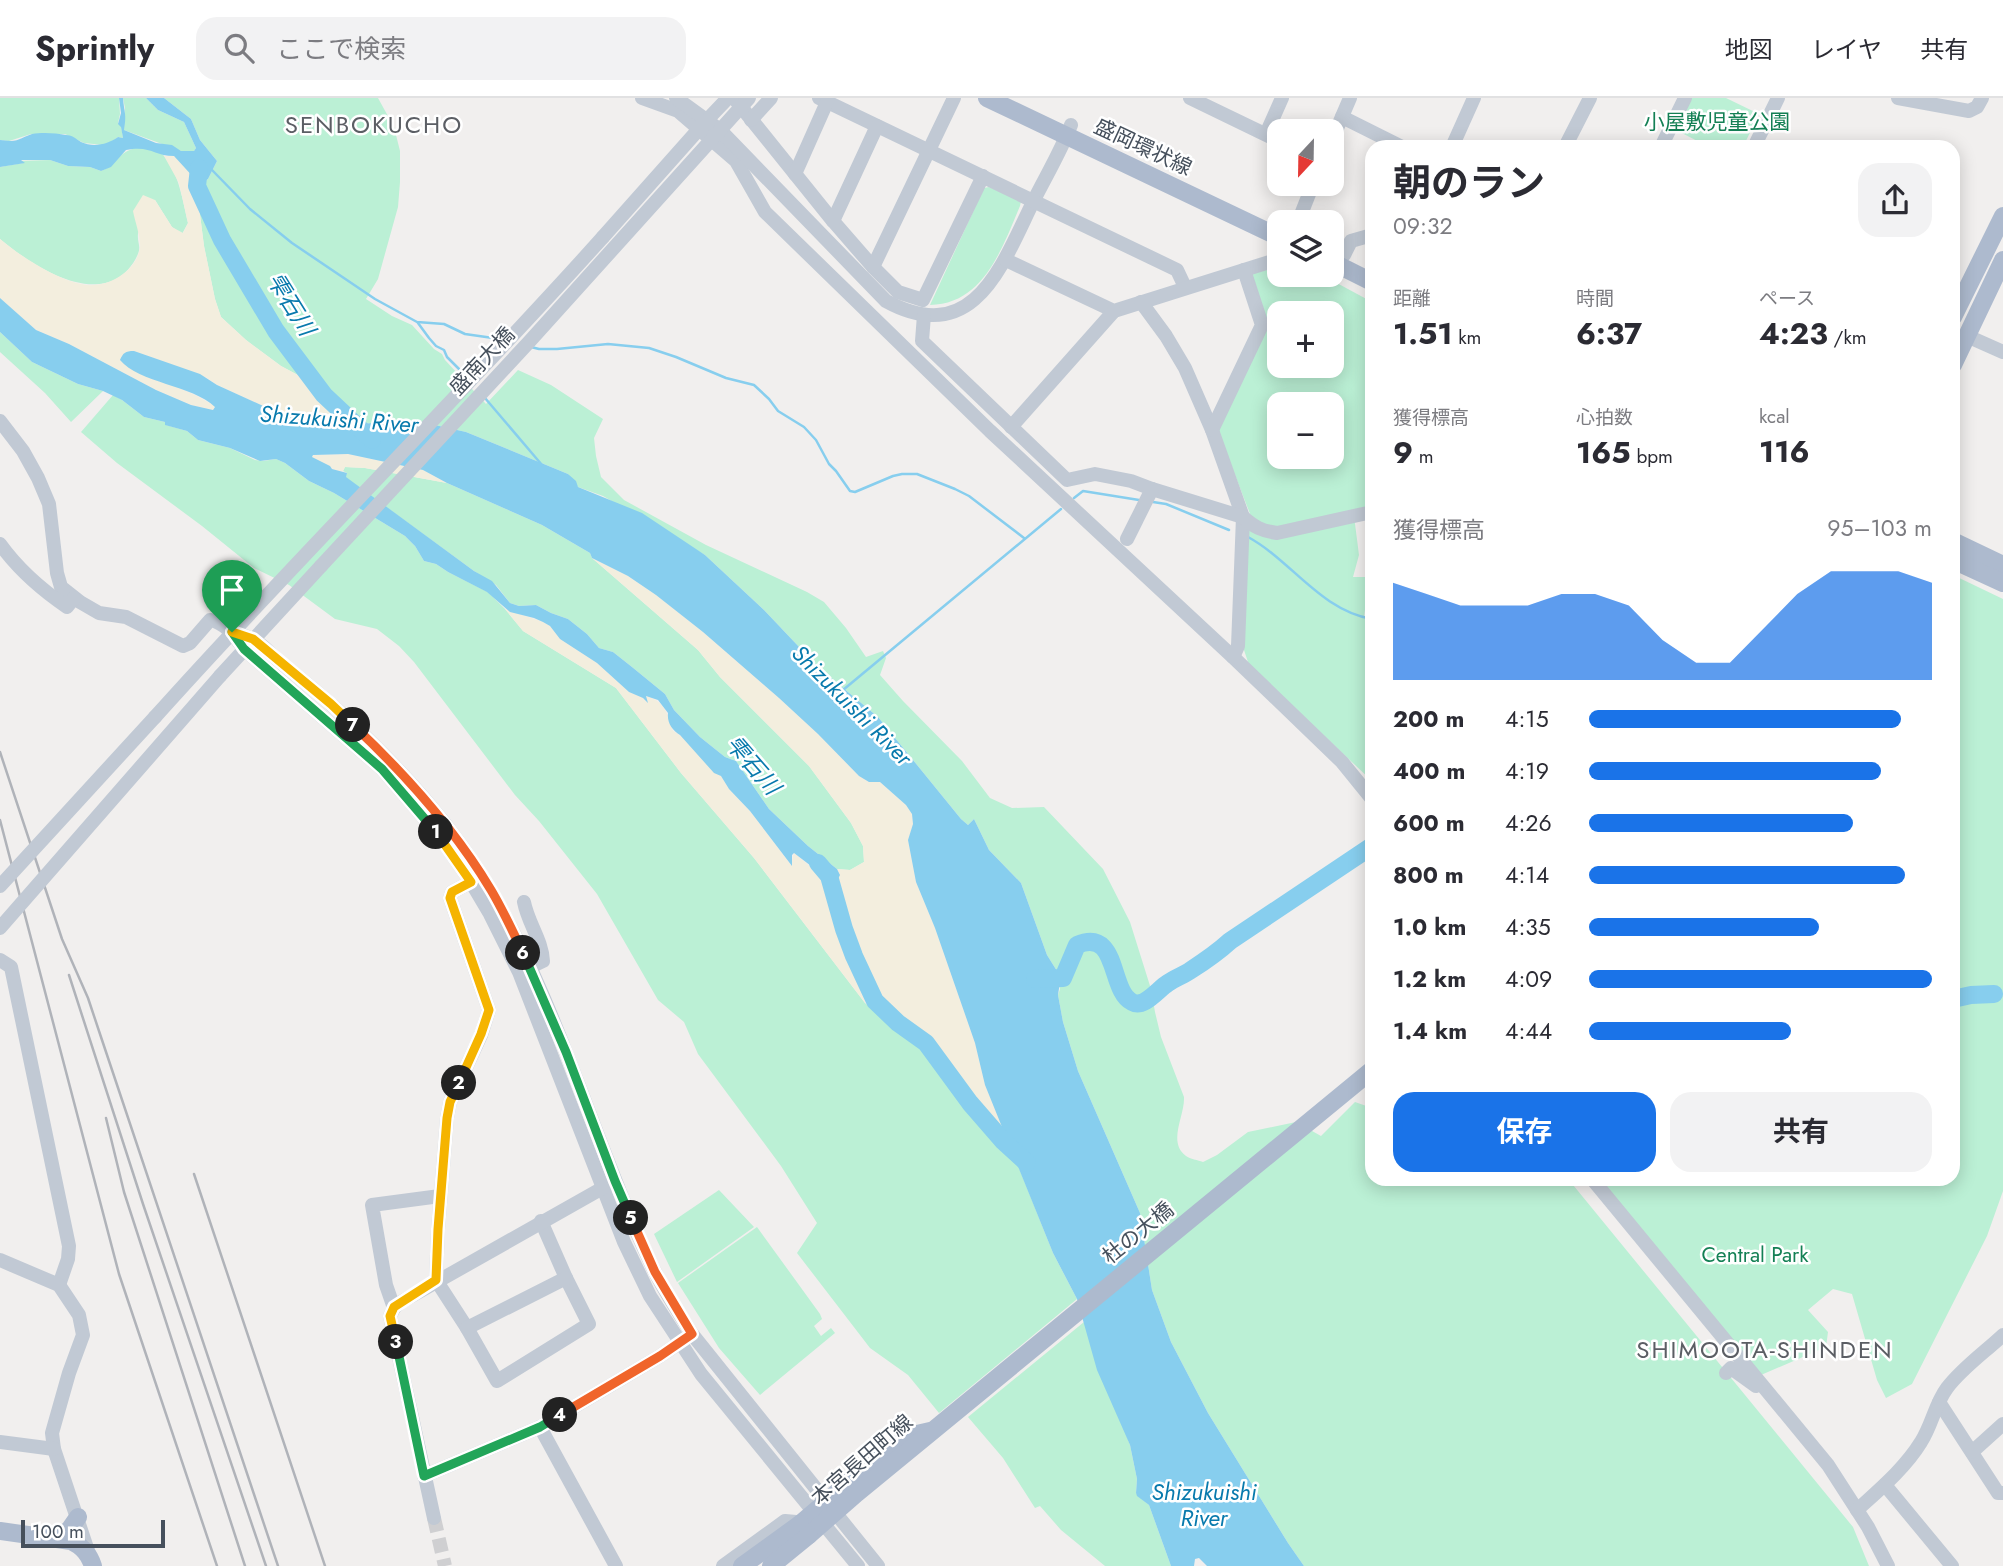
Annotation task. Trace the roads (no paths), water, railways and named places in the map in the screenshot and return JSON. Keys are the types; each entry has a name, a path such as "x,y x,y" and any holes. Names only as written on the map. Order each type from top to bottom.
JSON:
{"main road":[{"name":"盛岡環状線","path":"987,98 1069,130 1267,219"},
{"name":"盛岡環状線","path":"1015,98 1069,130 1267,231"},
{"path":"1960,303 2003,216"},
{"path":"1344,259 1365,266"},
{"path":"1960,350 2003,260"},
{"path":"1344,262 1365,277"},
{"path":"1960,544 2003,565"},
{"path":"1960,563 2003,583"},
{"name":"杜の大橋","path":"933,1431 1365,1076"},
{"name":"本宮長田町線","path":"770,1566 869,1465 908,1436 933,1431"},
{"name":"本宮長田町線","path":"742,1566 818,1518"},
{"path":"55,1538 69,1530 82,1545"},
{"path":"0,1531 55,1538 82,1545"},
{"path":"0,1542 82,1545"}],"street":[{"path":"642,98 678,111 736,161 765,212 990,431 1342,762 1365,790"},
{"path":"676,98 720,130 866,269 898,292 923,300 983,176"},
{"name":"盛南大橋","path":"0,886 232,632 518,331 728,98"},
{"path":"734,98 833,221 886,301 923,315 957,310 990,285 1006,260 1069,130"},
{"name":"盛南大橋","path":"0,928 220,676 529,342 749,98"},
{"path":"751,120 771,98"},
{"path":"866,269 929,152 954,98"},
{"path":"1190,98 1217,104 1267,134"},
{"path":"1277,119 1282,98"},
{"path":"1350,98 1342,117 1388,140"},
{"path":"1455,140 1474,98"},
{"path":"1569,140 1590,98"},
{"path":"1664,140 1685,98"},
{"path":"1898,98 1969,111 1977,107 1982,98"},
{"path":"1757,140 1773,99"},
{"path":"794,174 823,100 1177,270 1185,287"},
{"path":"833,221 877,126"},
{"path":"1344,248 1351,241 1365,237"},
{"path":"1006,260 1114,311"},
{"path":"1011,427 1114,311 1267,263"},
{"path":"1212,430 1262,325 1244,270"},
{"path":"1141,302 1185,368 1212,430 1243,517 1238,646 1233,657"},
{"path":"923,315 922,341 1067,480 1095,474 1131,481 1243,517 1252,526 1277,533 1365,514"},
{"path":"1967,336 2003,352"},
{"path":"0,421 23,452 49,504 61,587 99,613 126,617 183,646 190,643 210,620 216,621 331,704 381,751 458,841 491,890 608,1184 655,1272 686,1338 818,1518 858,1566"},
{"path":"1127,539 1152,489"},
{"path":"0,544 11,559 50,595 67,607 74,597"},
{"path":"249,644 382,769 437,833 471,882 524,970"},
{"path":"471,882 452,892 450,898 489,1010 450,1102 440,1196 436,1280 497,1381 589,1324 541,1221"},
{"path":"524,902 526,917 542,949 543,961 524,970"},
{"path":"0,960 11,967 69,1246 68,1259 59,1285"},
{"path":"434,1518 390,1316 394,1307 436,1280 608,1184"},
{"path":"1598,1186 1828,1465 1888,1566"},
{"path":"394,1307 386,1285 372,1205 440,1196"},
{"path":"0,1260 59,1285 79,1315 83,1335 52,1433 54,1449 82,1545"},
{"path":"467,1328 566,1278"},
{"path":"1857,1510 1885,1485 1920,1443 1951,1383 2003,1335"},
{"path":"424,1476 540,1427 686,1338"},
{"path":"1726,1373 1731,1368 1754,1385 1763,1387"},
{"path":"1939,1402 1998,1493 2003,1493"},
{"path":"1972,1452 2003,1424"},
{"path":"540,1427 616,1566"},
{"path":"0,1442 54,1449"},
{"path":"1885,1485 1952,1566"},
{"path":"818,1518 878,1566"},
{"path":"723,1566 785,1521 796,1522 808,1536 807,1542 770,1566"}],"water":[{"path":"119,98 123,98 124,130 156,143 172,145 181,151 194,151 196,148 184,122 158,110 146,98 164,98 191,119 200,140 217,161 208,179 201,183 207,195 193,191 196,180 174,156 141,149 126,150 111,167 101,171 50,160 21,160 25,163 0,167 0,140 14,141 32,134 49,133 71,136 86,144 96,145 118,137 123,138 118,124 121,113"},
{"name":"Shizukuishi River","path":"0,298 36,330 191,405 213,410 215,407 193,394 129,368 120,360 122,356 126,352 134,351 200,374 217,385 285,416 332,425 417,421 466,432 568,474 578,487 642,513 705,555 764,610 818,667 878,717 961,819 968,825 974,819 989,850 1021,883 1047,955 1057,971 1063,1022 1078,1071 1140,1213 1152,1290 1171,1342 1208,1413 1304,1566 1207,1566 1199,1558 1195,1559 1194,1566 1171,1566 1149,1505 1137,1496 1137,1479 1130,1445 1097,1370 1077,1299 1053,1253 985,1085 975,1043 916,882 908,840 913,824 912,814 906,805 880,782 869,782 859,776 779,698 703,632 656,595 628,576 592,558 590,553 542,525 423,470 348,454 313,455 312,457 332,469 347,473 346,477 474,571 492,581 510,603 519,606 536,605 568,619 599,648 613,652 632,667 665,694 674,710 700,737 725,757 736,761 769,809 837,869 840,875 838,879 825,881 815,869 794,853 792,866 721,776 714,773 672,728 668,713 658,700 646,696 648,703 629,692 597,663 560,639 550,626 534,618 510,612 487,592 436,564 424,561 405,536 309,481 285,463 276,459 260,461 230,448 198,440 187,431 144,417 122,400 103,391 78,384 32,362 0,332"}],"waterway":[{"name":"雫石川","path":"199,168 197,186 222,240 276,331 324,395 372,440"},
{"path":"212,170 250,209 292,243 375,299 417,322 444,324 465,334 500,339"},
{"path":"418,323 436,346 444,350 447,357 467,377"},
{"path":"531,347 557,349 608,344 649,348 726,378 754,385 778,411 804,427 816,440 829,464 850,491 855,492 893,476 917,474 969,496 1024,538"},
{"path":"485,398 542,465"},
{"path":"1074,498 1083,491 1139,500"},
{"path":"1153,502 1166,504 1229,530"},
{"path":"843,690 1061,509"},
{"path":"1248,537 1337,606 1365,617"},
{"path":"1035,979 1063,978 1077,945 1090,942 1100,945 1107,952 1125,996 1132,1002 1141,1003 1365,851"},
{"name":"雫石川","path":"818,863 829,876 844,929 875,1001 898,1023 926,1043 970,1103 1003,1141 1027,1163"},
{"path":"1960,997 1994,994"}],"tunnel":[{"path":"434,1518 445,1566"}],"railway":[{"path":"0,752 62,939 88,998 278,1566"},
{"path":"0,820 119,1274 217,1566"},
{"path":"69,975 143,1204 266,1566"},
{"path":"106,1118 124,1192 245,1566"},
{"path":"194,1174 325,1566"}],"district":[{"name":"SENBOKUCHO","path":"374,124"},
{"name":"SHIMOOTA-SHINDEN","path":"1765,1349"}],"park label":[{"name":"小屋敷児童公園","path":"1717,122"},
{"name":"Central Park","path":"1755,1255"}]}
